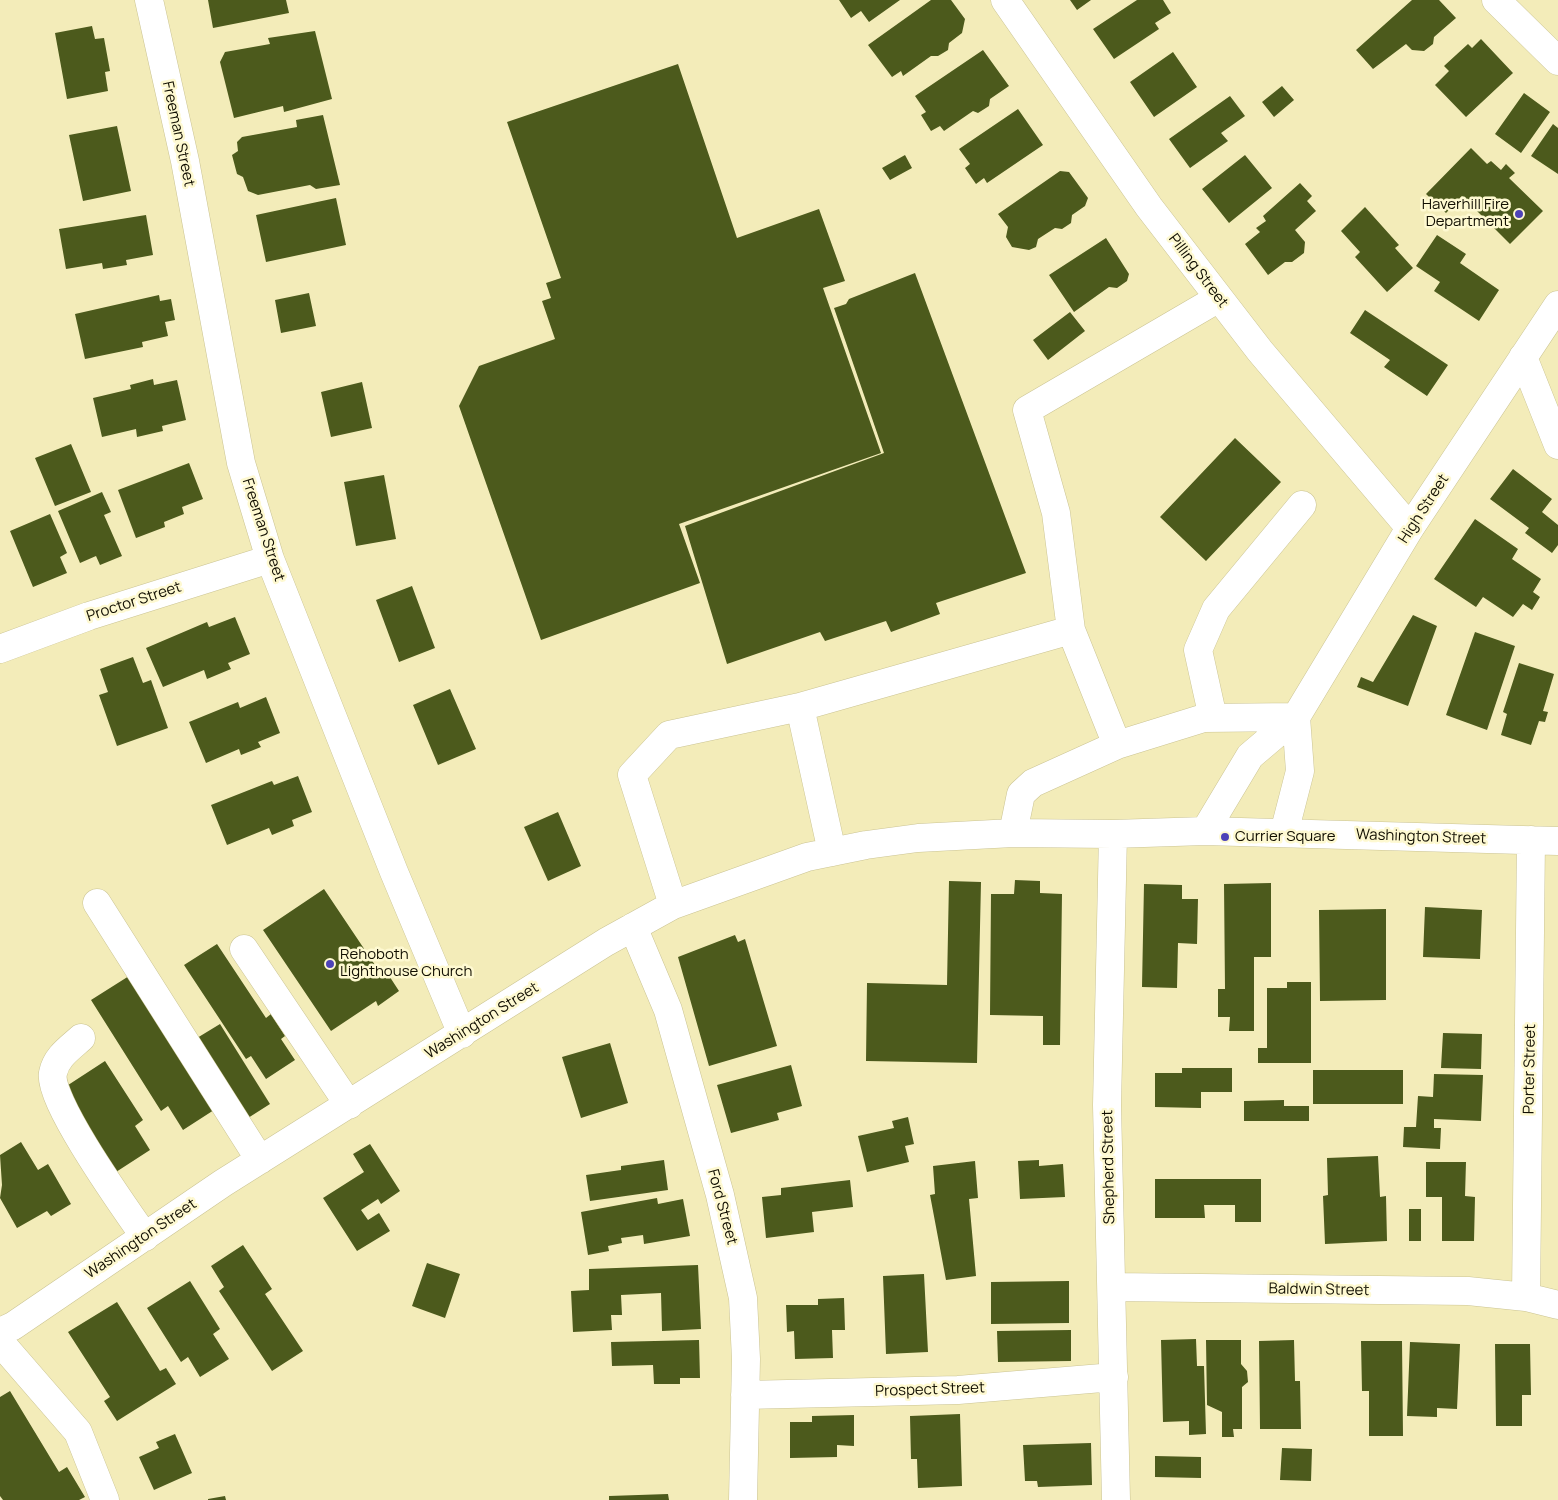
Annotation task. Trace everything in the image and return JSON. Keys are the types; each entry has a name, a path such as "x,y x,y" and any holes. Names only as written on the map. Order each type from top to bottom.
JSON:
{"street":[{"name":"Freeman Street","path":"149,0 186,170 241,463 270,559 394,872 462,1034"},
{"name":"Pilling Street","path":"1005,0 1149,206 1219,298 1266,359 1410,528"},
{"path":"1496,0 1558,61"},
{"path":"1117,745 1071,630 1056,513 1027,410 1219,298"},
{"name":"High Street","path":"1205,831 1250,756 1296,717 1410,528 1558,305"},
{"path":"1523,357 1558,445"},
{"path":"1213,718 1198,650 1216,609 1302,505"},
{"name":"Proctor Street","path":"0,649 89,616 270,559"},
{"path":"673,905 632,775 669,735 800,707 1071,630"},
{"path":"800,707 832,852"},
{"path":"1013,833 1021,794 1024,789 1033,783 1117,745 1204,718 1296,717 1300,771 1284,833"},
{"name":"Washington Street","path":"0,1332 13,1326 260,1160 633,926 673,905 807,857 922,838 1013,833 1113,834 1205,831 1558,841"},
{"name":"Shepherd Street","path":"1113,834 1107,1105 1116,1500"},
{"name":"Porter Street","path":"1526,1297 1531,840"},
{"path":"97,903 260,1160"},
{"name":"Ford Street","path":"633,926 668,1010 733,1248 744,1298 743,1500"},
{"path":"244,949 348,1105"},
{"path":"81,1038 59,1058 52,1075 54,1086 64,1110 114,1193 145,1236"},
{"name":"Baldwin Street","path":"1112,1287 1468,1291 1526,1297 1558,1305"},
{"path":"0,1342 78,1432 105,1500"},
{"name":"Prospect Street","path":"745,1395 958,1390 1114,1377"}],"building":[{"path":"208,0 286,0 289,13 213,28"},
{"path":"839,0 900,0 869,22 861,11 851,18"},
{"path":"931,0 951,0 965,19 962,33 949,43 948,50 938,56 931,56 903,76 901,71 892,77 868,45"},
{"path":"1070,0 1091,0 1077,10"},
{"path":"1137,0 1163,0 1171,13 1155,23 1159,29 1114,59 1093,29"},
{"path":"1412,0 1439,0 1456,18 1434,37 1433,44 1424,51 1412,50 1406,44 1373,69 1356,50"},
{"path":"92,26 95,39 104,38 110,71 105,72 108,91 67,99 55,33"},
{"path":"315,31 332,99 284,112 283,106 234,118 220,62 225,52 270,44 268,38"},
{"path":"1481,39 1513,73 1466,117 1435,85 1449,71 1444,66 1468,44 1472,48"},
{"path":"983,50 1009,86 990,99 989,106 978,113 973,111 944,131 940,126 931,131 921,115 926,112 915,96"},
{"path":"1173,52 1197,87 1154,117 1130,82"},
{"path":"678,64 737,238 819,209 845,281 823,288 881,453 679,524 700,583 541,640 459,406 479,366 555,339 542,301 551,298 546,283 561,278 507,122"},
{"path":"1282,86 1294,100 1274,117 1262,102"},
{"path":"1524,93 1550,112 1521,153 1495,134"},
{"path":"1230,96 1245,116 1221,133 1228,141 1190,168 1169,139"},
{"path":"1018,109 1043,145 987,183 984,178 976,184 965,168 970,164 959,149"},
{"path":"323,115 340,185 316,189 310,185 258,195 248,191 243,177 237,174 232,155 238,151 237,142 242,137 297,127 296,120"},
{"path":"1553,124 1558,128 1558,174 1531,156"},
{"path":"117,126 131,191 83,201 69,135"},
{"path":"1471,148 1487,164 1491,161 1501,170 1506,164 1515,173 1509,178 1543,211 1510,244 1462,196 1446,213 1426,194"},
{"path":"905,155 912,168 890,180 882,168"},
{"path":"1245,155 1272,188 1229,223 1202,189"},
{"path":"1060,171 1069,172 1088,198 1085,206 1072,215 1071,223 1062,229 1055,228 1038,239 1036,247 1029,250 1012,247 1006,237 1008,227 998,214"},
{"path":"1300,183 1312,196 1307,201 1316,211 1295,230 1305,242 1304,253 1292,262 1285,262 1268,275 1245,244 1260,232 1256,228 1266,221 1263,216"},
{"path":"336,198 346,245 266,262 256,215"},
{"path":"1365,207 1399,245 1395,248 1413,268 1387,292 1355,257 1360,252 1341,231"},
{"path":"146,215 153,255 126,260 127,265 103,269 102,263 66,269 59,229"},
{"path":"1437,235 1466,254 1460,263 1499,290 1479,321 1434,291 1440,282 1416,266"},
{"path":"1106,238 1129,274 1127,281 1117,288 1109,287 1074,312 1049,275"},
{"path":"915,273 1026,573 936,603 940,614 891,632 886,621 825,641 820,632 727,664 685,526 884,453 834,308 846,304 849,299"},
{"path":"309,293 316,326 281,333 275,300"},
{"path":"159,295 160,301 171,299 175,320 165,322 168,336 142,342 143,347 85,359 75,314"},
{"path":"1365,310 1448,365 1427,396 1384,367 1390,360 1350,333"},
{"path":"1070,312 1085,331 1048,360 1033,340"},
{"path":"153,379 154,385 177,380 186,420 162,426 163,431 137,437 136,429 102,437 93,398 131,389 130,385"},
{"path":"362,382 372,428 331,437 321,392"},
{"path":"1235,438 1281,482 1206,561 1160,517"},
{"path":"71,444 91,492 55,506 35,458"},
{"path":"189,463 203,499 182,507 184,514 164,522 165,527 136,538 118,490"},
{"path":"1513,469 1552,499 1542,512 1558,525 1558,545 1552,553 1525,533 1529,528 1490,499"},
{"path":"384,475 396,539 356,546 344,482"},
{"path":"102,492 111,512 104,515 122,556 100,565 96,556 80,563 58,511"},
{"path":"50,514 67,553 60,557 67,573 33,587 10,531"},
{"path":"1475,519 1518,549 1512,559 1541,579 1533,592 1540,597 1532,610 1523,604 1513,617 1483,597 1476,607 1434,579"},
{"path":"412,586 435,648 399,662 376,600"},
{"path":"1413,615 1437,626 1408,706 1357,687 1361,677 1373,682"},
{"path":"235,617 250,654 228,663 231,669 207,679 204,670 163,687 146,648 207,622 209,627"},
{"path":"1475,632 1515,646 1487,730 1446,715"},
{"path":"133,657 143,683 151,680 168,728 117,746 99,695 108,692 100,669"},
{"path":"1519,663 1554,674 1543,711 1548,712 1545,722 1539,721 1531,745 1501,735 1507,714 1503,712"},
{"path":"450,689 476,749 438,765 413,705"},
{"path":"266,697 280,733 258,742 261,747 241,755 239,749 206,763 189,722 238,702 240,708"},
{"path":"298,776 312,812 292,820 294,826 272,835 269,828 227,845 211,805 272,781 274,785"},
{"path":"558,812 581,866 548,881 524,827"},
{"path":"1015,880 1040,881 1040,893 1062,894 1060,1045 1043,1045 1043,1016 990,1015 991,894 1014,894"},
{"path":"949,881 981,882 977,1063 866,1061 867,983 947,985"},
{"path":"1271,883 1271,957 1254,957 1254,1031 1229,1031 1230,1017 1218,1017 1218,989 1225,989 1224,884"},
{"path":"1144,884 1182,885 1182,899 1198,899 1197,944 1178,943 1177,988 1142,987"},
{"path":"324,889 379,971 384,968 399,991 378,1006 376,1001 331,1031 263,930"},
{"path":"1425,907 1482,910 1480,959 1423,957"},
{"path":"1386,909 1386,1000 1320,1001 1319,910"},
{"path":"735,935 738,942 745,939 777,1046 709,1066 678,957"},
{"path":"217,944 266,1018 271,1014 285,1036 281,1039 295,1060 266,1079 251,1056 246,1059 184,965"},
{"path":"129,976 214,1110 183,1130 168,1106 161,1111 91,1000"},
{"path":"1287,982 1311,982 1311,1063 1258,1063 1258,1048 1267,1048 1267,988 1287,988"},
{"path":"220,1024 270,1104 248,1118 197,1038"},
{"path":"1443,1033 1482,1034 1481,1069 1441,1068"},
{"path":"610,1043 628,1103 581,1118 562,1057"},
{"path":"105,1061 143,1120 135,1126 150,1150 116,1172 62,1089"},
{"path":"791,1065 802,1106 777,1113 779,1120 731,1133 717,1085"},
{"path":"1182,1068 1232,1068 1232,1092 1201,1092 1201,1108 1155,1107 1155,1073 1182,1073"},
{"path":"1313,1070 1403,1070 1403,1104 1313,1104"},
{"path":"1434,1074 1483,1075 1481,1121 1434,1119 1434,1128 1441,1128 1440,1149 1403,1147 1404,1127 1416,1127 1418,1096 1433,1097"},
{"path":"1284,1100 1284,1106 1309,1106 1309,1121 1244,1121 1244,1101"},
{"path":"908,1117 914,1144 905,1146 909,1162 867,1172 858,1136 894,1128 892,1121"},
{"path":"21,1142 38,1170 48,1164 71,1204 51,1216 47,1211 17,1228 0,1198 2,1185 0,1155"},
{"path":"370,1144 400,1191 381,1204 378,1199 361,1210 368,1220 379,1213 390,1231 357,1251 323,1198 364,1172 353,1154"},
{"path":"1378,1156 1380,1197 1386,1196 1387,1241 1325,1244 1323,1196 1328,1195 1327,1158"},
{"path":"664,1160 668,1190 590,1201 586,1175 621,1170 621,1166"},
{"path":"1039,1160 1039,1166 1063,1164 1065,1197 1020,1199 1018,1161"},
{"path":"975,1161 978,1198 969,1199 976,1276 946,1280 930,1195 935,1194 933,1166"},
{"path":"1426,1162 1466,1162 1465,1196 1475,1197 1474,1241 1442,1241 1442,1197 1426,1197"},
{"path":"1155,1179 1261,1179 1261,1222 1235,1222 1235,1205 1204,1205 1205,1218 1155,1218"},
{"path":"850,1180 853,1207 812,1212 814,1232 766,1238 762,1197 781,1195 781,1188"},
{"path":"657,1198 658,1204 683,1199 690,1236 644,1244 643,1235 621,1238 622,1243 608,1246 609,1251 588,1255 581,1212"},
{"path":"1409,1209 1421,1209 1421,1241 1409,1241"},
{"path":"243,1245 272,1289 265,1294 303,1351 272,1371 219,1291 224,1287 211,1266"},
{"path":"427,1263 460,1274 445,1318 412,1306"},
{"path":"698,1265 701,1329 662,1331 661,1293 621,1295 622,1315 611,1315 612,1330 573,1332 571,1291 589,1290 589,1269"},
{"path":"924,1274 928,1352 886,1354 883,1276"},
{"path":"190,1281 220,1329 213,1334 229,1359 200,1377 188,1357 181,1362 147,1308"},
{"path":"1069,1281 1069,1323 991,1324 991,1282"},
{"path":"844,1298 845,1330 832,1330 833,1358 795,1359 794,1331 787,1332 786,1305 818,1305 818,1299"},
{"path":"117,1302 160,1371 166,1368 176,1384 117,1421 104,1401 110,1397 68,1332"},
{"path":"1071,1330 1071,1361 998,1362 997,1331"},
{"path":"1196,1339 1197,1366 1204,1366 1206,1434 1189,1435 1189,1421 1163,1422 1161,1340"},
{"path":"699,1340 700,1378 680,1378 680,1384 654,1384 653,1365 612,1366 611,1342"},
{"path":"1206,1340 1241,1340 1241,1364 1247,1371 1248,1382 1242,1387 1242,1429 1233,1429 1234,1437 1222,1437 1222,1412 1207,1405"},
{"path":"1294,1340 1295,1381 1300,1381 1301,1429 1260,1429 1259,1341"},
{"path":"1361,1341 1402,1341 1403,1436 1369,1436 1369,1391 1362,1391"},
{"path":"1410,1342 1460,1344 1457,1409 1437,1408 1437,1417 1407,1416"},
{"path":"1495,1344 1530,1344 1531,1395 1522,1395 1522,1426 1496,1426"},
{"path":"10,1391 59,1472 67,1467 85,1497 79,1500 3,1500 0,1496 0,1397"},
{"path":"960,1414 962,1486 918,1488 917,1459 911,1459 910,1416"},
{"path":"854,1415 854,1446 837,1445 837,1457 790,1458 790,1422 812,1422 812,1416"},
{"path":"175,1434 192,1473 154,1490 139,1457 159,1448 156,1442"},
{"path":"1091,1443 1092,1485 1038,1487 1037,1481 1025,1481 1023,1445"},
{"path":"1282,1448 1312,1449 1311,1481 1280,1480"},
{"path":"1155,1456 1201,1457 1201,1478 1155,1477"},
{"path":"668,1494 669,1500 609,1500 609,1496"},
{"path":"225,1496 226,1500 208,1500 208,1499"}],"place":[{"name":"Haverhill Fire Department","path":"1519,214"},
{"name":"Currier Square","path":"1225,837"},
{"name":"Rehoboth Lighthouse Church","path":"330,964"}]}
